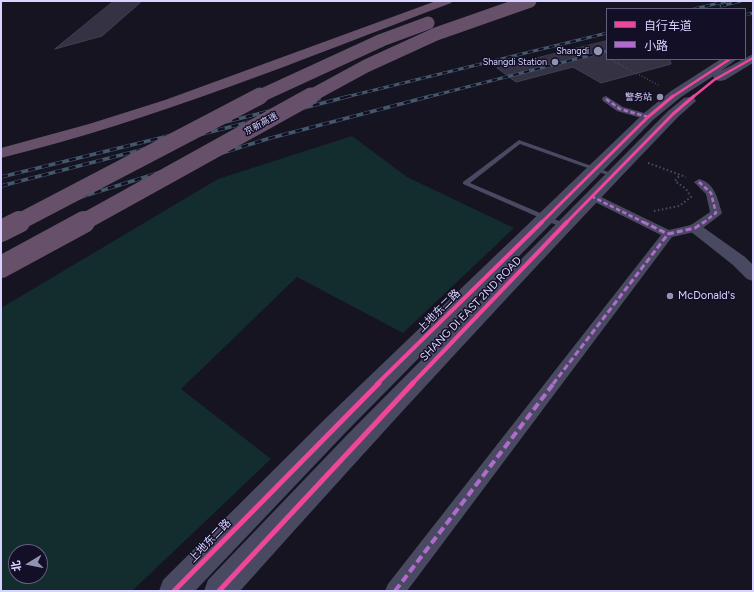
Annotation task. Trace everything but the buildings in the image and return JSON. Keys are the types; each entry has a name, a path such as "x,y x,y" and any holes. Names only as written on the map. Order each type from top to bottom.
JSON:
{"highway":[{"path":"1,153 95,127 170,103 447,1"},
{"path":"1,231 280,86 382,40 489,1"},
{"name":"京新高速","path":"1,267 366,66 436,34 530,1"}],"street":[{"name":"SHANG DI EAST 2ND ROAD","path":"219,591 357,442 555,222 592,196 604,172 631,157 673,114 714,80 753,58"},
{"name":"上地东二路","path":"174,591 331,430 555,222 604,172 648,117 676,94 728,60"},
{"path":"606,99 620,109 648,117"},
{"path":"395,591 668,234 694,228 716,213 711,192 700,182"},
{"path":"592,196 668,234"},
{"path":"694,228 739,261 753,275"}],"lane":[{"path":"555,222 465,183 518,142 604,172"}],"path":[{"path":"612,60 676,94"},
{"path":"631,157 700,182"},
{"path":"631,215 636,212 669,210 685,204 691,197 686,189 675,181 680,175"}],"green space":[{"path":"352,136 407,177 514,228 403,333 297,277 181,389 271,459 132,591 1,591 1,308 218,179"}],"railway":[{"path":"698,8 727,1"},
{"path":"721,6 741,1"},
{"path":"746,15 753,13"},
{"path":"348,96 606,33"},
{"path":"428,97 606,51"},
{"path":"1,186 348,96"},
{"path":"2,222 267,139 431,96"},
{"path":"1,177 319,99"}],"marked path":[{"path":"606,99 620,109 648,117"},
{"path":"395,591 668,234 695,228 716,213 711,193 699,182"},
{"path":"591,196 668,234"}],"cycle path":[{"path":"219,591 357,442 563,226 673,114 714,80 753,58"},
{"path":"174,591 336,425 648,117 676,94 728,60"}],"place":[{"name":"Shangdi","path":"598,51"},
{"name":"Shangdi Station","path":"555,62"},
{"name":"警务站","path":"660,97"},
{"name":"McDonald's","path":"670,296"}]}
